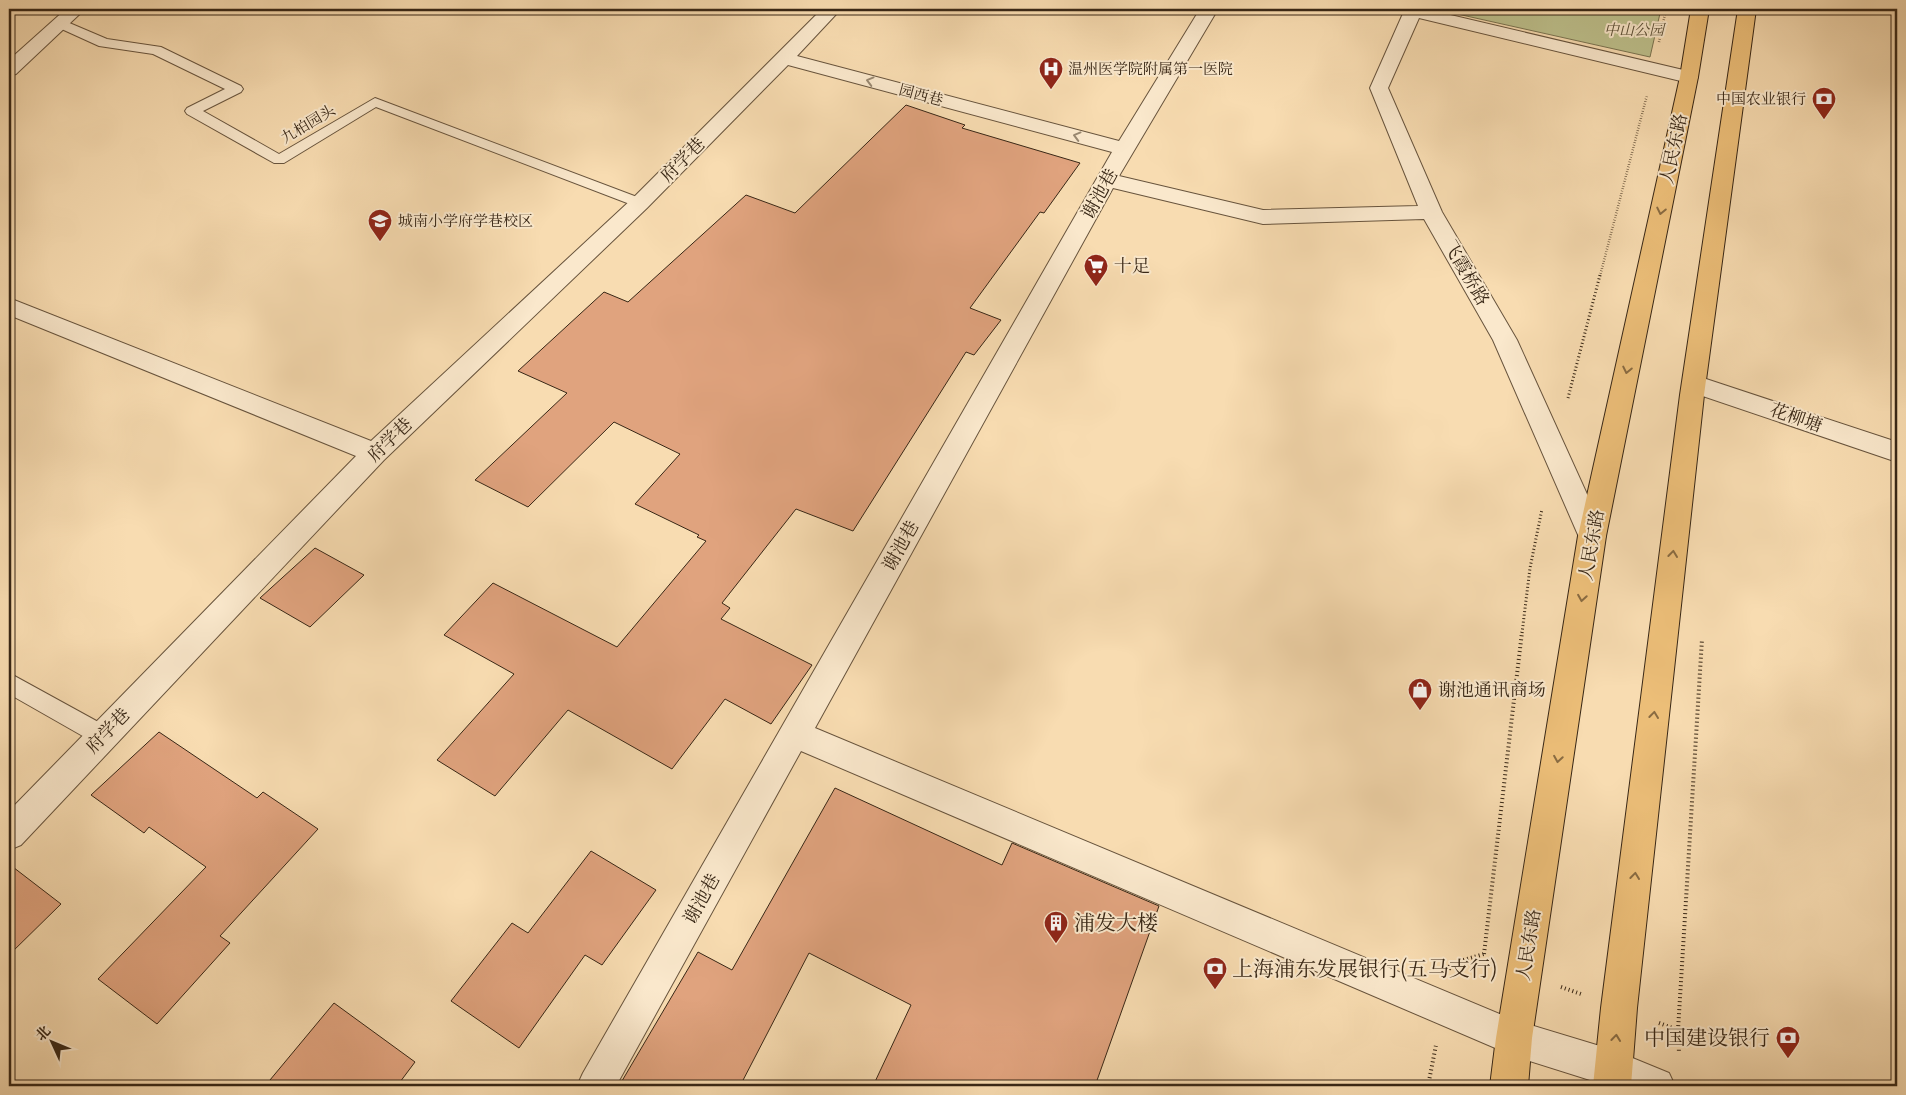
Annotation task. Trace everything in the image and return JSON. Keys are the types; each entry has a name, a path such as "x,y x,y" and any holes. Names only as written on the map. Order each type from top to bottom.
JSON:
{"highway":[{"name":"人民东路","path":"1509,1086 1514,1038 1592,536 1689,77 1700,9"},
{"path":"1612,1078 1694,384 1748,9"}],"street":[{"path":"9,70 76,9"},
{"path":"784,58 832,9"},
{"name":"谢池巷","path":"596,1086 1124,149 1209,9"},
{"path":"1413,10 1689,77"},
{"name":"飞霞桥路","path":"1413,10 1379,88 1431,212 1505,340 1592,536"},
{"name":"园西巷","path":"784,58 1124,149"},
{"name":"府学巷","path":"9,834 375,453 640,203 784,58"},
{"path":"1107,180 1263,217 1431,212"},
{"path":"9,306 375,453"},
{"name":"花柳塘","path":"1694,384 1897,452"},
{"path":"795,734 1514,1038 1612,1078 1656,1086"}],"lane":[{"name":"九柏园头","path":"60,23 104,43 156,50 236,89 192,111 280,160 375,102 640,203"},
{"path":"9,683 103,736"}],"path":[{"path":"1656,9 1665,14"},
{"path":"1678,1030 1702,637"}],"green space":[{"name":"中山公园","path":"1435,9 1661,9 1650,57"}],"building":[{"path":"906,105 965,125 962,128 1080,163 1044,213 1040,212 970,308 1001,320 974,355 966,352 853,531 796,509 722,603 730,608 721,619 812,665 771,724 725,699 672,769 568,710 495,796 437,760 514,674 444,635 493,583 617,647 706,541 697,537 699,535 635,504 680,454 614,422 528,507 475,480 567,393 518,371 604,292 628,302 746,195 795,213"},
{"path":"315,548 364,575 310,627 260,598"},
{"path":"159,732 257,798 263,792 318,829 220,936 230,943 157,1024 98,979 206,867 149,827 144,833 91,795"},
{"path":"835,788 1002,865 1012,843 1159,906 1095,1086 873,1086 911,1005 809,953 740,1086 619,1086 698,952 732,970"},
{"path":"591,851 656,890 602,965 585,955 519,1048 451,1001 512,923 528,933"},
{"path":"9,864 61,904 9,955"},
{"path":"334,1003 415,1062 397,1086 265,1086"}],"place":[{"name":"温州医学院附属第一医院","path":"1051,90"},
{"name":"中国农业银行","path":"1824,120"},
{"name":"城南小学府学巷校区","path":"380,242"},
{"name":"十足","path":"1096,287"},
{"name":"谢池通讯商场","path":"1420,711"},
{"name":"浦发大楼","path":"1056,944"},
{"name":"上海浦东发展银行(五马支行)","path":"1215,990"},
{"name":"中国建设银行","path":"1788,1059"}]}
